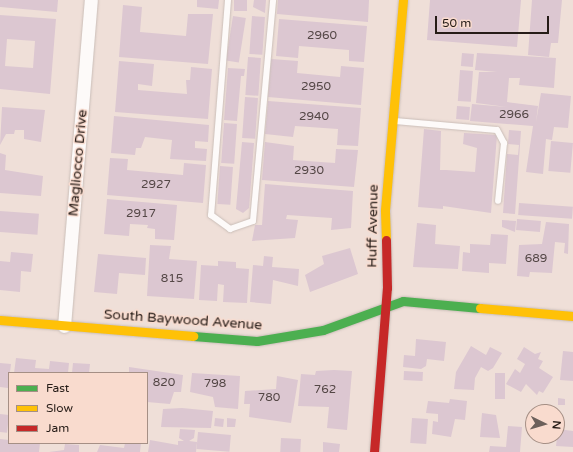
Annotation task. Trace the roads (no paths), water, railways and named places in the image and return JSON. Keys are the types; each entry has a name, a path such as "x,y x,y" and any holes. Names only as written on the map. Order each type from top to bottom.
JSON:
{"street":[{"name":"Magliocco Drive","path":"64,326 91,0"},
{"name":"Huff Avenue","path":"374,452 385,308 385,210 403,0"},
{"name":"South Baywood Avenue","path":"0,320 257,341 323,330 403,300 573,316"}],"lane":[{"path":"228,0 211,215 230,229 254,221 273,0"},
{"path":"393,121 498,130 504,143 498,202"}]}
